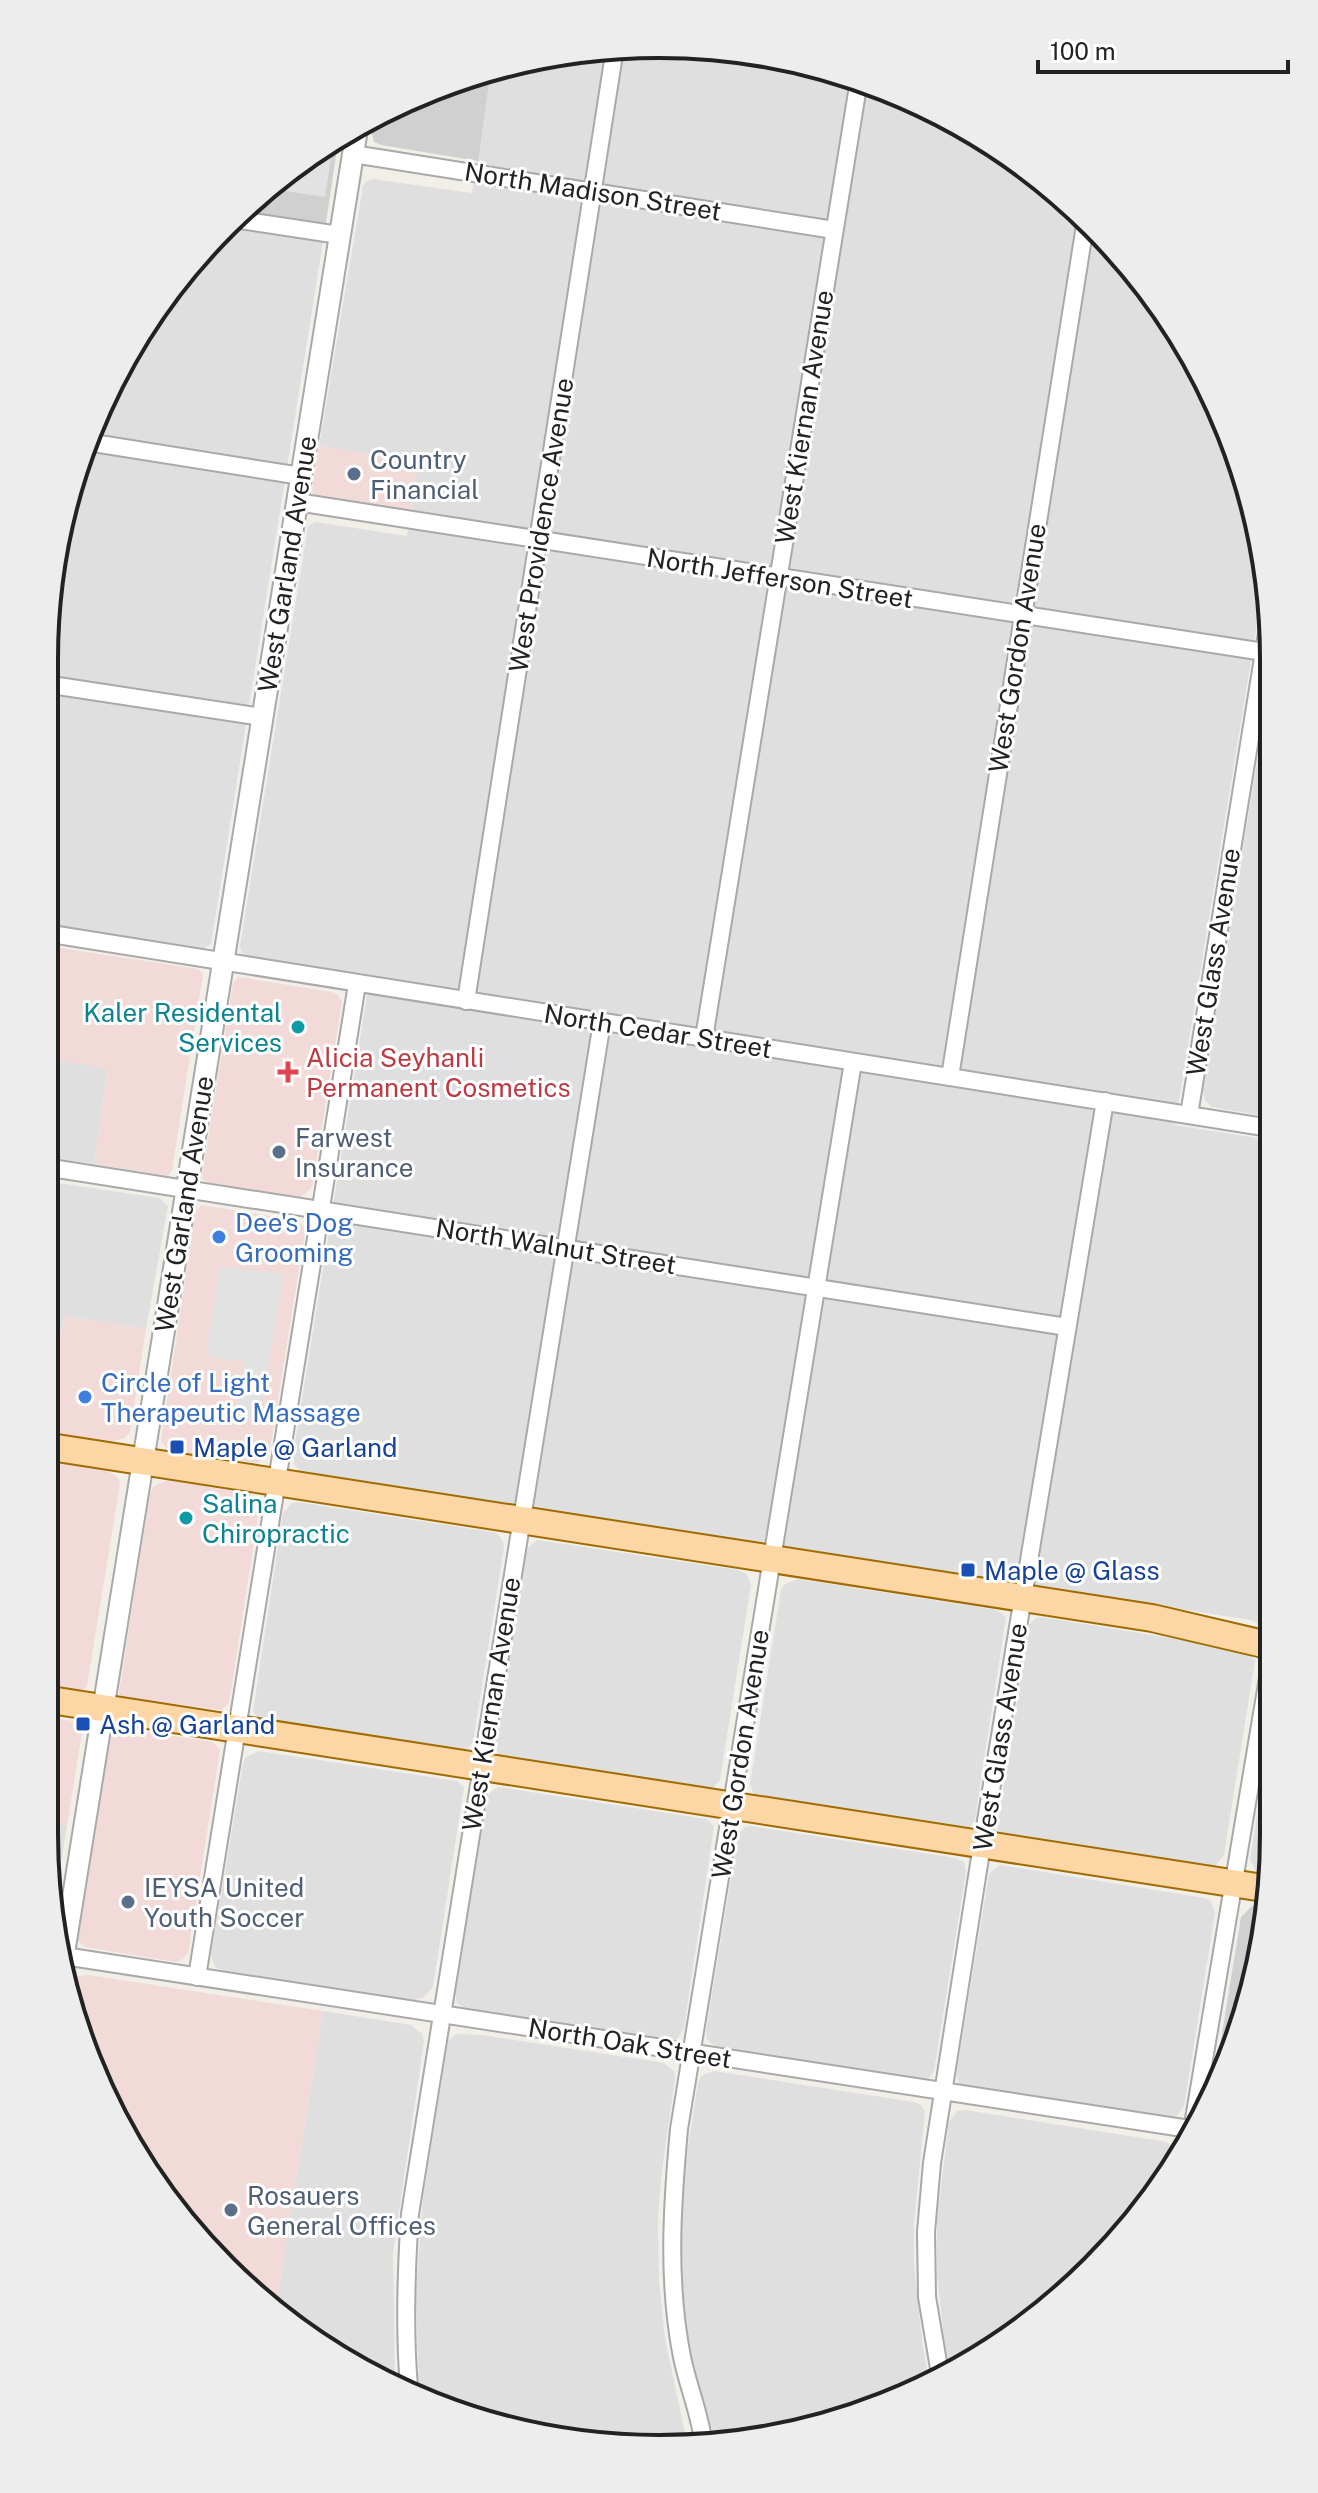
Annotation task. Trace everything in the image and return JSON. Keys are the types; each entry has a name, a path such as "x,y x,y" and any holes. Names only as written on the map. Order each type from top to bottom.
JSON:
{"main road":[{"path":"58,1448 1152,1618 1260,1643"},
{"path":"58,1701 1257,1888"}],"street":[{"name":"West Providence Avenue","path":"466,1001 613,60"},
{"name":"West Kiernan Avenue","path":"704,1038 834,230 860,93"},
{"name":"West Garland Avenue","path":"67,1934 355,141"},
{"name":"North Madison Street","path":"353,154 834,230"},
{"path":"248,221 339,235"},
{"name":"West Gordon Avenue","path":"950,1077 1084,234"},
{"path":"98,444 301,476"},
{"name":"North Jefferson Street","path":"297,502 1260,651"},
{"name":"West Glass Avenue","path":"1189,1115 1260,677"},
{"path":"58,686 262,717"},
{"name":"North Cedar Street","path":"58,935 1260,1126"},
{"path":"197,1977 357,984"},
{"name":"West Kiernan Avenue","path":"408,2380 405,2281 410,2214 602,1022"},
{"name":"West Gordon Avenue","path":"701,2434 682,2358 672,2288 671,2213 679,2129 853,1062"},
{"name":"West Glass Avenue","path":"939,2366 927,2297 926,2232 943,2091 1105,1101"},
{"name":"North Walnut Street","path":"58,1169 1067,1327"},
{"path":"1198,2099 1260,1725"},
{"name":"North Oak Street","path":"71,1955 1181,2130"}],"shaded area":[{"path":"659,58 737,63 815,78 925,120 993,159 1025,182 1084,234 1136,293 1159,325 1198,393 1240,503 1258,615 1175,1125 1260,1138 1260,1625 1251,1620 302,1472 295,1466 293,1455 370,977 248,956 242,953 240,946 308,526 316,522 407,536 418,462 319,446 363,186 373,179 472,193 489,83 581,63"},
{"path":"489,83 478,161 381,145 374,142 372,134 393,120 429,104"},
{"path":"336,152 326,223 257,213 293,182"},
{"path":"331,155 325,197 283,191"},
{"path":"257,213 326,223 211,944 202,949 58,926 59,620 78,503 120,393 159,325 182,293"},
{"path":"319,446 419,462 410,513 314,496 312,491"},
{"path":"1260,745 1260,1115 1212,1107 1205,1101 1203,1091"},
{"path":"58,948 198,969 203,974 172,1170 168,1176 94,1164 108,1069 58,1060"},
{"path":"238,977 332,992 342,1002 312,1187 301,1197 208,1183 202,1178 233,983"},
{"path":"58,1060 108,1068 94,1164 58,1159"},
{"path":"58,1183 159,1198 168,1206 146,1329 64,1316 58,1350"},
{"path":"202,1205 299,1221 305,1232 270,1449 268,1456 257,1463 173,1451 165,1447 161,1440 196,1210"},
{"path":"220,1266 284,1275 259,1419 236,1416 244,1362 206,1356"},
{"path":"64,1316 146,1329 130,1432 125,1438 111,1442 58,1436 58,1352"},
{"path":"58,1461 108,1471 118,1478 120,1484 87,1686 82,1691 58,1688"},
{"path":"167,1480 250,1494 260,1504 229,1703 221,1710 121,1697 119,1693 150,1494 154,1486"},
{"path":"292,1503 492,1532 503,1541 473,1742 467,1749 261,1720 253,1712 283,1513"},
{"path":"537,1540 738,1570 747,1574 751,1585 720,1780 714,1787 709,1789 505,1759 499,1755 495,1745 526,1553"},
{"path":"797,1579 997,1610 1006,1617 975,1819 970,1827 754,1795 750,1784 781,1590 784,1585"},
{"path":"1041,1617 1189,1641 1247,1654 1255,1660 1224,1855 1215,1866 1005,1835 997,1829 1029,1625"},
{"path":"58,1719 73,1721 82,1732 67,1826 58,1824"},
{"path":"123,1728 213,1742 220,1750 188,1953 176,1962 85,1947 78,1941 110,1741"},
{"path":"259,1751 457,1781 464,1787 433,1987 423,1998 414,2000 215,1967 211,1955 243,1764 246,1757"},
{"path":"498,1787 706,1819 714,1826 684,2028 677,2039 469,2011 457,2003 455,1992 487,1795"},
{"path":"1260,1798 1259,1875 1250,1860"},
{"path":"58,1824 67,1826 59,1874"},
{"path":"750,1826 955,1858 964,1862 966,1872 934,2071 928,2079 719,2049 707,2040 738,1835"},
{"path":"1000,1865 1211,1901 1215,1913 1184,2106 1177,2116 1170,2119 966,2089 960,2085 956,2075 989,1874"},
{"path":"1256,1906 1240,1990 1219,2050 1241,1917"},
{"path":"88,1975 323,2011 277,2298 207,2230 159,2168 120,2100 104,2064 76,1976"},
{"path":"323,2011 411,2025 422,2034 424,2041 393,2253 395,2374 325,2334 277,2298"},
{"path":"456,2034 482,2035 664,2063 674,2071 658,2216 659,2281 665,2339 685,2434 620,2434 542,2423 503,2415 419,2384 416,2290 423,2198 448,2041"},
{"path":"714,2071 921,2105 925,2111 914,2224 914,2265 927,2372 815,2415 708,2433 687,2334 682,2289 683,2179 701,2076"},
{"path":"957,2111 1167,2142 1172,2147 1136,2200 1084,2259 1025,2311 948,2360 937,2275 937,2220 949,2122"}],"place":[{"name":"Country Financial","path":"354,474"},
{"name":"Kaler Residental Services","path":"298,1027"},
{"name":"Alicia Seyhanli Permanent Cosmetics","path":"288,1072"},
{"name":"Farwest Insurance","path":"279,1152"},
{"name":"Dee's Dog Grooming","path":"219,1237"},
{"name":"Circle of Light Therapeutic Massage","path":"85,1397"},
{"name":"Maple @ Garland","path":"177,1447"},
{"name":"Salina Chiropractic","path":"186,1518"},
{"name":"Maple @ Glass","path":"968,1570"},
{"name":"Ash @ Garland","path":"83,1724"},
{"name":"IEYSA United Youth Soccer","path":"128,1902"},
{"name":"Rosauers General Offices","path":"231,2210"}]}
